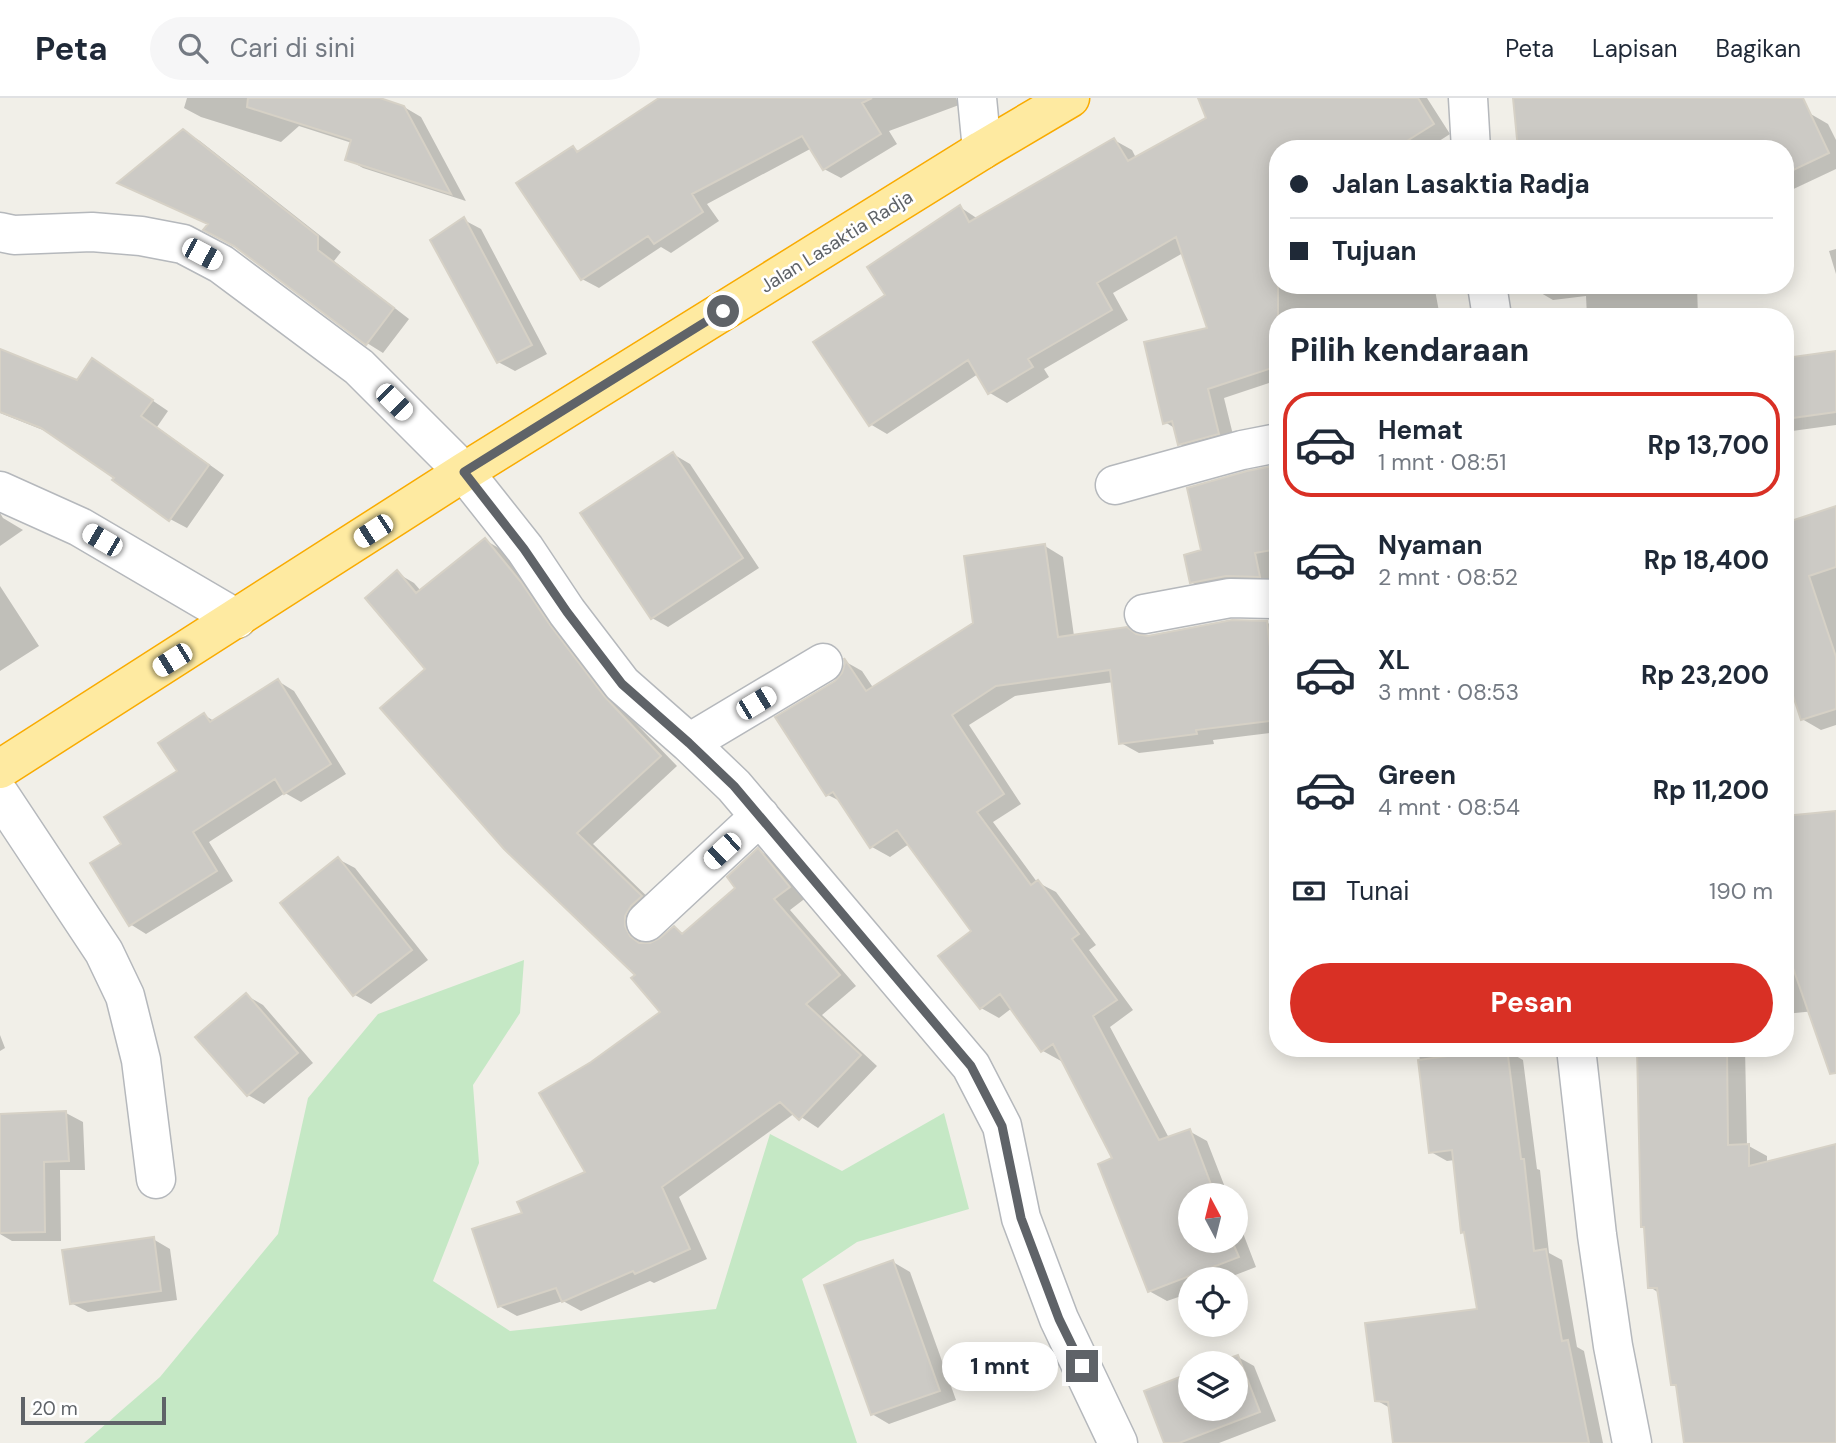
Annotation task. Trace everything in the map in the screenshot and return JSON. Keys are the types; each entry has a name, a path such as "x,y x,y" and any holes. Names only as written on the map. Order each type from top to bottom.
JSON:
{"highway":[{"name":"Jalan Lasaktia Radja","path":"0,769 464,472 1070,98"}],"street":[{"path":"977,98 982,150"},
{"path":"1468,98 1470,140"},
{"path":"0,232 92,232 141,236 183,244 221,264 359,367 464,472 622,684 734,786 971,1066 1002,1126 1021,1218 1059,1319 1118,1443"},
{"path":"1115,485 1269,445"},
{"path":"0,491 80,527 237,618"},
{"path":"1143,614 1230,598 1269,599"},
{"path":"689,743 823,663"},
{"path":"0,795 104,952 125,996 141,1060 156,1180"},
{"path":"646,922 760,816"},
{"path":"1577,1057 1597,1235 1613,1346 1632,1443"}],"green space":[{"path":"524,960 520,1013 473,1085 479,1163 433,1281 510,1331 716,1309 770,1134 842,1171 944,1113 969,1209 857,1242 802,1279 857,1443 84,1443 160,1377 278,1234 308,1098 378,1014"}],"building":[{"path":"248,98 380,98 404,106 451,194 345,160 351,140 247,107"},
{"path":"659,98 872,98 862,103 881,134 823,170 802,136 692,194 703,212 654,244 648,236 581,280 516,183 573,146 577,152"},
{"path":"1198,98 1418,98 1434,124 1408,140 1269,140 1269,294 1278,294 1278,308 1269,308 1269,369 1208,389 1219,434 1178,445 1172,421 1163,424 1144,342 1207,328 1176,237 1097,283 1112,310 1028,359 1033,367 988,394 968,360 869,426 813,342 885,295 867,267 960,205 969,222 1114,138 1128,161 1206,118"},
{"path":"1513,98 1803,98 1829,153 1794,170 1794,140 1517,140"},
{"path":"183,129 318,236 318,250 394,308 366,345 234,246 203,230 208,224 117,183"},
{"path":"464,217 532,345 497,363 430,240"},
{"path":"0,349 77,380 92,358 153,400 141,416 209,465 169,521 112,480 114,478 41,428 0,412"},
{"path":"1836,351 1836,412 1794,418 1794,357"},
{"path":"673,452 743,558 651,619 580,513"},
{"path":"1269,467 1269,551 1255,553 1260,577 1226,576 1190,583 1184,555 1201,550 1187,488"},
{"path":"1836,506 1836,567 1809,576 1836,657 1836,709 1801,720 1794,699 1794,520"},
{"path":"485,538 521,582 605,697 661,756 577,833 642,896 625,916 625,926 630,936 639,943 650,943 674,926 682,934 735,888 727,877 758,848 790,887 774,899 840,975 806,1004 861,1055 799,1120 780,1102 662,1187 690,1249 562,1302 556,1288 498,1307 472,1229 522,1213 517,1202 585,1172 539,1093 591,1062 660,1012 631,978 635,975 504,849 380,708 425,669 365,598 397,570 416,593"},
{"path":"1045,544 1058,637 1127,627 1136,634 1148,636 1232,620 1267,621 1269,721 1196,730 1197,734 1119,744 1110,670 996,686 952,715 1004,794 977,812 1031,885 1038,880 1079,934 1072,939 1117,1000 1093,1016 1159,1140 1190,1129 1210,1183 1178,1183 1178,1253 1237,1253 1239,1257 1213,1267 1178,1267 1178,1280 1148,1292 1098,1164 1112,1158 1053,1044 1041,1052 1000,994 980,1009 938,956 971,931 897,830 870,848 833,792 826,796 775,717 835,681 842,673 844,658 866,691 973,623 964,556"},
{"path":"278,679 331,764 284,794 275,779 193,832 217,871 129,926 90,863 121,844 104,817 177,771 158,743 204,713 210,722"},
{"path":"1836,811 1836,1073 1830,1074 1794,971 1794,815"},
{"path":"338,857 412,950 353,996 280,903"},
{"path":"246,993 298,1053 247,1096 195,1037"},
{"path":"1440,1057 1508,1057 1521,1159 1524,1159 1534,1251 1546,1249 1562,1341 1568,1340 1589,1443 1393,1443 1388,1402 1375,1401 1365,1323 1477,1309 1464,1232 1461,1233 1452,1150 1429,1153 1418,1060"},
{"path":"1637,1057 1727,1057 1728,1145 1749,1144 1749,1166 1836,1144 1836,1443 1684,1443 1676,1385 1671,1385 1657,1288 1648,1288 1644,1227 1641,1227"},
{"path":"66,1111 69,1161 44,1162 45,1232 0,1233 0,1114"},
{"path":"154,1237 161,1291 70,1304 62,1250"},
{"path":"893,1260 940,1391 871,1415 824,1285"},
{"path":"1178,1378 1178,1421 1236,1421 1179,1443 1164,1443 1144,1391"},
{"path":"1248,1381 1260,1412 1248,1417"}],"route":[{"path":"723,311 464,472 622,684 734,786 971,1066 1002,1126 1021,1218 1059,1319 1082,1366"}]}
